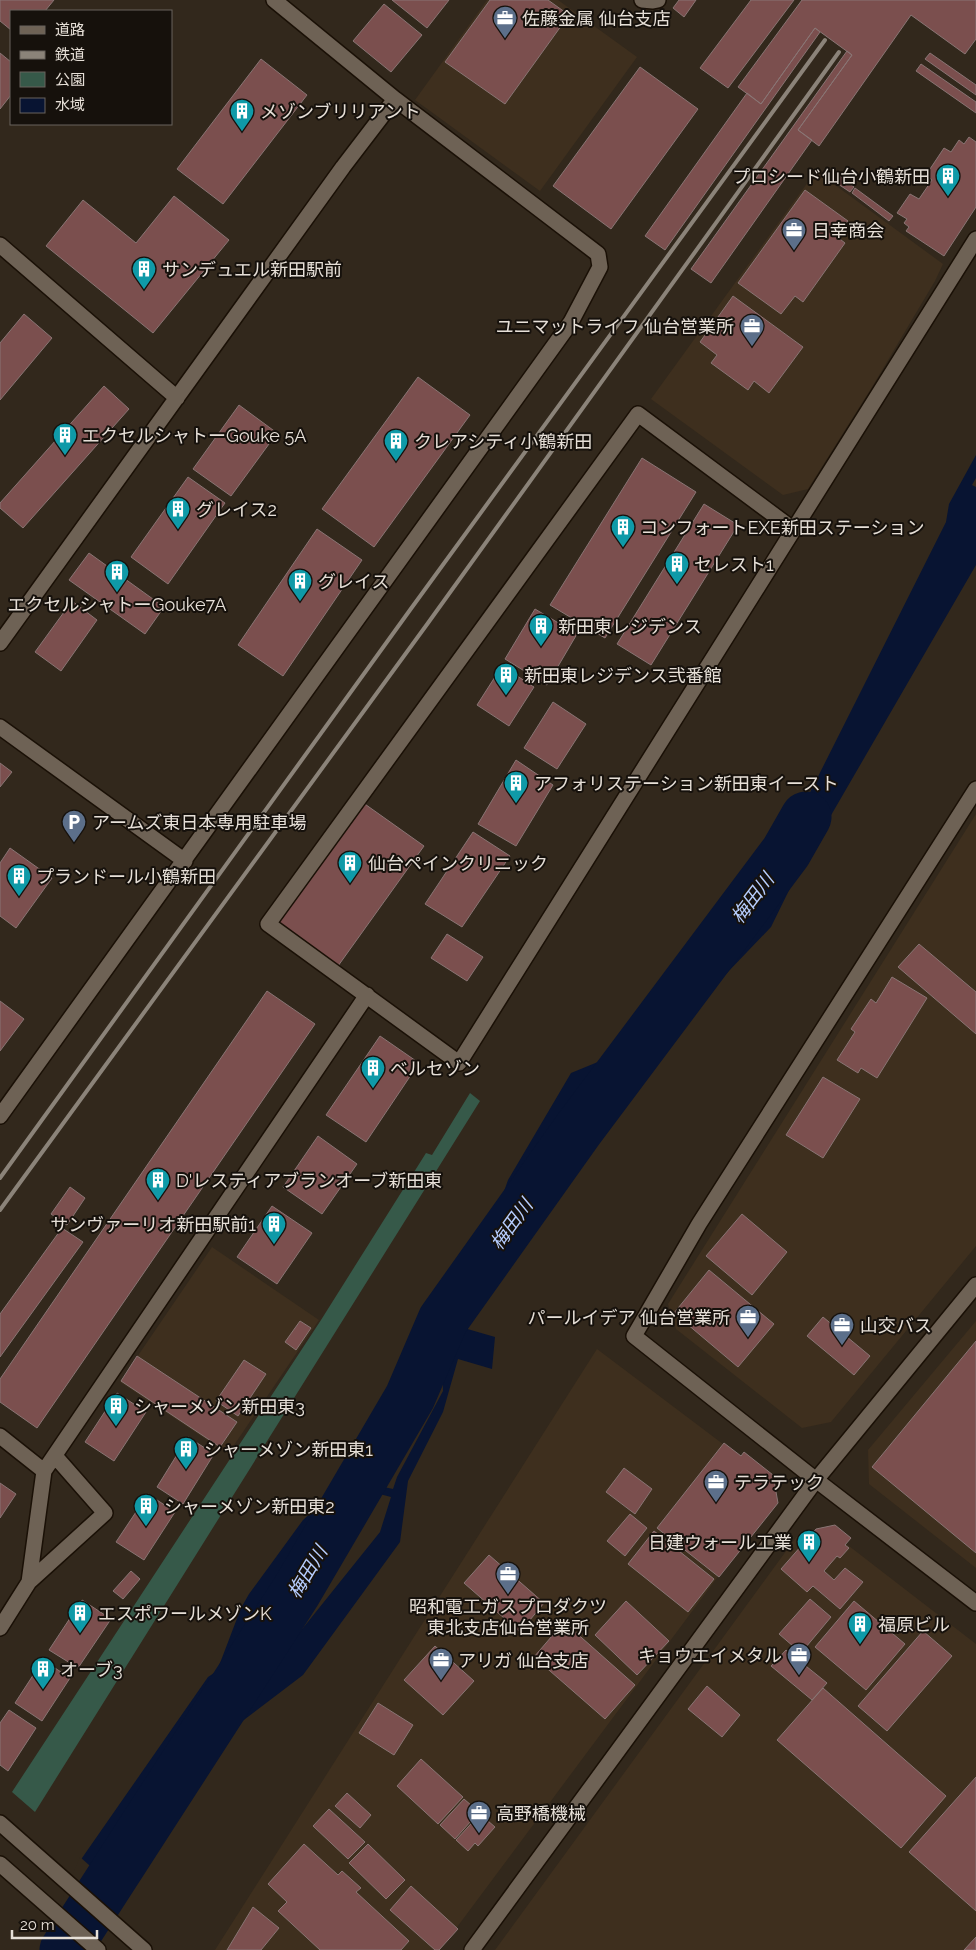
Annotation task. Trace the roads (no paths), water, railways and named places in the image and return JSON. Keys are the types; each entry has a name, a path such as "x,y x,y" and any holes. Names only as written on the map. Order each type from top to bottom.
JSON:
{"street":[{"path":"0,1116 571,322 600,267 598,254 395,99 274,0"},
{"path":"642,0 653,2 658,0"},
{"path":"0,643 395,99"},
{"path":"794,530 638,414 268,924 459,1063 794,530 976,239"},
{"path":"0,245 178,398"},
{"path":"0,727 184,861"},
{"path":"976,789 699,1224 634,1336 816,1480 976,1603"},
{"path":"29,1582 44,1471 367,995"},
{"path":"472,1950 816,1480 976,1286"},
{"path":"0,1436 44,1471"},
{"path":"0,1628 29,1582 105,1513 55,1456"},
{"path":"0,1823 144,1950"},
{"path":"0,1864 98,1950"}],"water":[{"path":"976,455 976,478 972,485 976,487 976,565 797,874 771,927 615,1090 554,1141 509,1227 505,1265 464,1328 495,1337 492,1369 458,1359 443,1412 408,1481 400,1542 303,1675 232,1729 93,1874 85,1950 44,1950 82,1858 208,1677 217,1671 241,1608 249,1594 303,1520 348,1479 393,1489 397,1477 443,1391 442,1349 480,1260 508,1180 571,1073 649,1041 762,888 946,522 949,504","holes":["353,1487 391,1497 380,1532 295,1638 269,1637 294,1552"]}],"waterway":[{"name":"梅田川","path":"65,1950 296,1592 410,1397 443,1320 578,1130 786,852 806,817"}],"railway":[{"path":"0,1178 825,40"},
{"path":"0,1210 428,623 839,52"}],"place":[{"name":"佐藤金属 仙台支店","path":"505,39"},
{"name":"メゾンブリリアント","path":"242,132"},
{"name":"プロシード仙台小鶴新田","path":"948,197"},
{"name":"日幸商会","path":"794,251"},
{"name":"サンデュエル新田駅前","path":"144,290"},
{"name":"ユニマットライフ 仙台営業所","path":"752,347"},
{"name":"エクセルシャトーGouke 5A","path":"65,456"},
{"name":"クレアシティ小鶴新田","path":"396,462"},
{"name":"グレイス2","path":"178,530"},
{"name":"コンフォートEXE新田ステーション","path":"623,548"},
{"name":"セレスト1","path":"677,585"},
{"name":"エクセルシャトーGouke7A","path":"117,593"},
{"name":"グレイス","path":"300,602"},
{"name":"新田東レジデンス","path":"541,647"},
{"name":"新田東レジデンス弐番館","path":"506,696"},
{"name":"アフォリステーション新田東イースト","path":"516,804"},
{"name":"アームズ東日本専用駐車場","path":"74,843"},
{"name":"仙台ペインクリニック","path":"350,884"},
{"name":"プランドール小鶴新田","path":"19,897"},
{"name":"ベルセゾン","path":"373,1089"},
{"name":"D'レスティアブランオーブ新田東","path":"158,1201"},
{"name":"サンヴァーリオ新田駅前1","path":"274,1245"},
{"name":"パールイデア 仙台営業所","path":"748,1338"},
{"name":"山交バス","path":"842,1346"},
{"name":"シャーメゾン新田東3","path":"116,1427"},
{"name":"シャーメゾン新田東1","path":"186,1470"},
{"name":"テラテック","path":"716,1503"},
{"name":"シャーメゾン新田東2","path":"146,1527"},
{"name":"日建ウォール工業","path":"809,1563"},
{"name":"昭和電工ガスプロダクツ 東北支店仙台営業所","path":"508,1595"},
{"name":"エスポワールメゾンK","path":"80,1634"},
{"name":"福原ビル","path":"860,1645"},
{"name":"キョウエイメタル","path":"799,1676"},
{"name":"アリガ 仙台支店","path":"441,1681"},
{"name":"オーブ3","path":"43,1690"},
{"name":"高野橋機械","path":"479,1834"}]}
